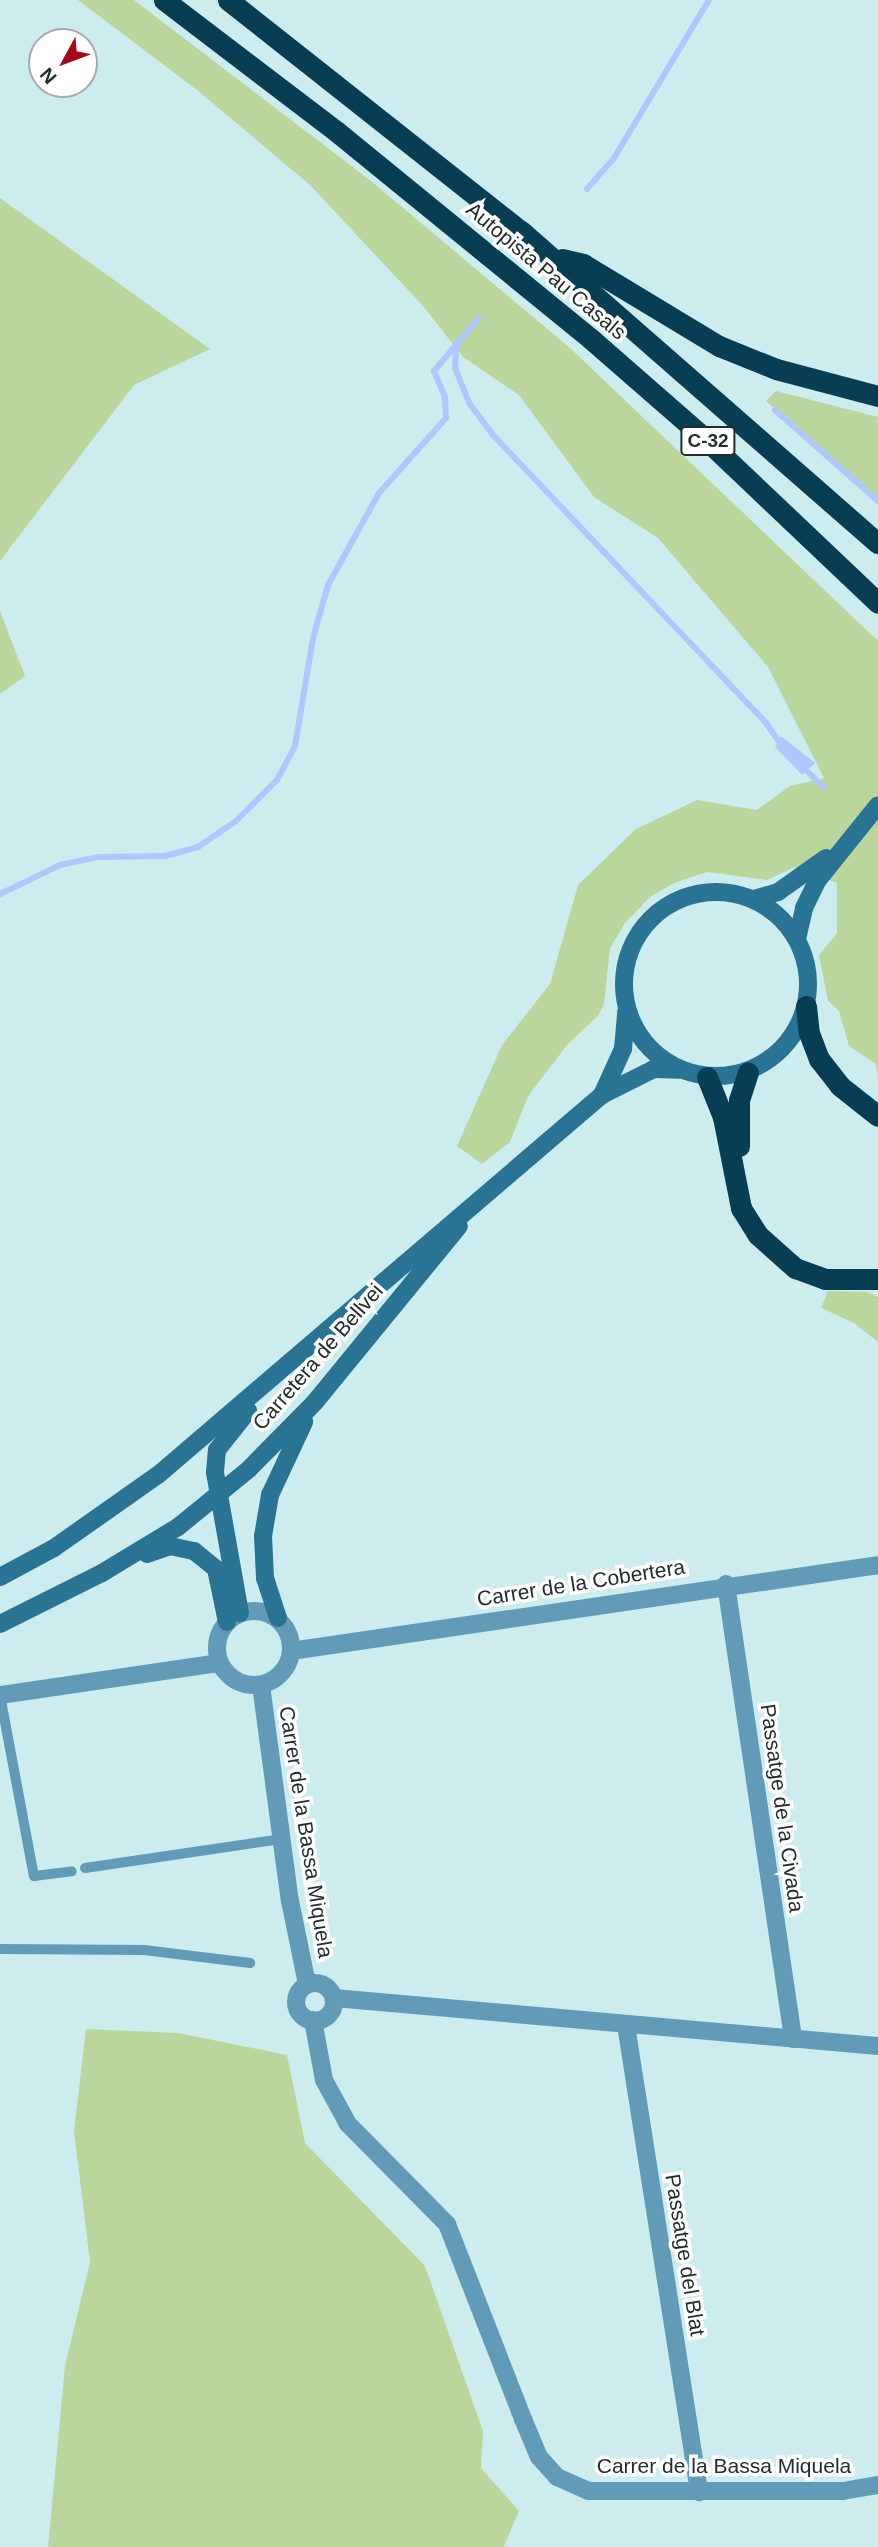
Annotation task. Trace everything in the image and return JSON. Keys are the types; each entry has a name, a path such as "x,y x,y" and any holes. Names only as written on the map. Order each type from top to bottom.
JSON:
{"highway":[{"name":"Autopista Pau Casals","path":"164,0 335,131 591,339 700,434 878,603"},
{"name":"Autopista Pau Casals","path":"228,0 553,257 878,543"},
{"path":"553,257 583,264 719,346 788,373 878,396"},
{"path":"806,1006 809,1032 819,1059 839,1086 878,1116"},
{"path":"748,1072 739,1100 739,1153 749,1201 767,1229 786,1248 828,1269 863,1272 878,1264"},
{"path":"706,1077 723,1117 737,1196 758,1235 795,1268 825,1279 878,1279"}],"main road":[{"path":"754,899 778,892 842,844 878,805"},
{"path":"797,939 804,908 842,844"},
{"path":"710,891 754,899 780,917 797,939 809,977 806,1006 793,1037 774,1057 748,1072 706,1077 679,1070 645,1045 626,1011 623,972 635,936 671,902 710,891"},
{"name":"Carretera de Bellvei","path":"602,1095 623,1049 626,1011"},
{"name":"Carretera de Bellvei","path":"0,1577 54,1548 158,1475 415,1251 472,1208 602,1095 654,1069 679,1070"},
{"name":"Carretera de Bellvei","path":"0,1624 102,1573 178,1527 219,1493 316,1402 472,1208"},
{"path":"234,1617 219,1493 217,1450 234,1423 299,1367 321,1333"},
{"path":"278,1618 265,1578 263,1536 270,1494 285,1455 316,1402"},
{"path":"102,1573 170,1546 194,1551 216,1569 234,1617"}],"street":[{"name":"Carrer de la Cobertera","path":"291,1651 726,1584 878,1565"},
{"name":"Passatge de la Civada","path":"726,1584 793,2039"},
{"path":"253,1610 278,1618 290,1638 291,1651 279,1675 261,1685 237,1680 220,1663 217,1645 234,1617 253,1610"},
{"path":"0,1695 220,1663"},
{"name":"Carrer de la Bassa Miquela","path":"261,1685 281,1839 307,1984"},
{"path":"334,1998 329,2015 313,2020 297,2007 298,1994 307,1984 324,1985 334,1998 878,2046"},
{"name":"Carrer de la Bassa Miquela","path":"313,2020 324,2080 348,2124 447,2224 540,2457 557,2477 588,2491 843,2491 878,2485"},
{"name":"Passatge del Blat","path":"626,2025 699,2491"}],"lane":[{"path":"0,1695 34,1876 72,1871"},
{"path":"85,1868 281,1839"},
{"path":"0,1949 144,1950 250,1963"}],"green space":[{"path":"78,0 134,0 371,181 570,348 878,641 878,1077 876,1064 849,1046 839,1011 828,1001 819,955 837,933 837,883 795,867 767,880 707,872 674,883 650,897 625,923 610,948 604,1004 598,1016 568,1044 528,1096 510,1142 482,1164 457,1146 502,1045 550,984 578,885 636,829 697,800 757,810 790,786 824,778 768,667 658,538 594,497 519,395 463,357 423,306 310,185 197,90"},
{"path":"0,198 210,349 134,385 0,561"},
{"path":"776,391 878,417 878,499 766,401"},
{"path":"0,611 25,676 0,694"},
{"path":"828,1291 867,1292 878,1297 878,1342 854,1323 821,1308"},
{"path":"86,2029 178,2033 287,2055 305,2143 425,2266 483,2431 481,2468 519,2511 504,2547 48,2547 65,2366 90,2262 74,2131"}],"water":[{"path":"781,736 815,763 802,775 775,747"}],"waterway":[{"path":"587,189 614,158 709,0"},
{"path":"0,894 60,865 97,857 165,856 198,847 236,821 277,780 295,746 313,638 328,585 379,493 446,418 445,397 434,371 478,319"},
{"path":"456,344 455,368 469,403 492,434 766,723 782,746"},
{"path":"775,410 878,501"},
{"path":"802,766 823,787"}]}
